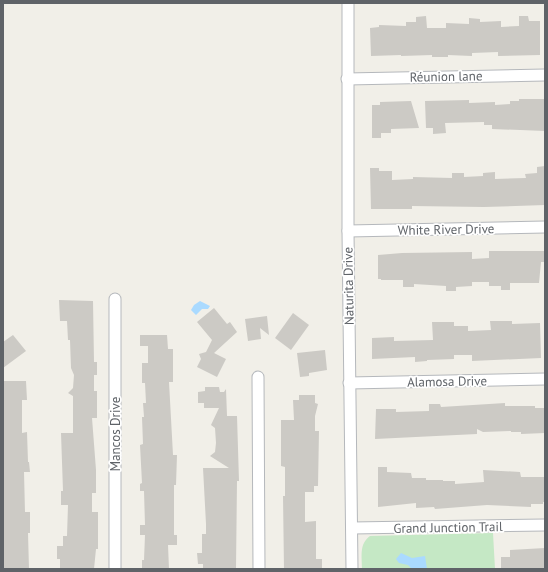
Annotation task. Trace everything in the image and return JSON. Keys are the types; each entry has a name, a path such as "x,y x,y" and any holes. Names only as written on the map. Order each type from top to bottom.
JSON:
{"street":[{"name":"Naturita Drive","path":"348,3 349,383 352,569"},
{"name":"Réunion lane","path":"347,79 545,75"},
{"name":"White River Drive","path":"348,231 545,227"},
{"name":"Mancos Drive","path":"115,299 115,569"},
{"path":"258,377 259,569"},
{"name":"Alamosa Drive","path":"349,383 545,378"},
{"name":"Grand Junction Trail","path":"352,528 545,525"}],"green space":[{"path":"493,533 495,569 362,569 363,547 366,539 370,536"}],"water":[{"path":"200,301 210,306 208,309 202,309 196,315 191,310 194,305"},
{"path":"401,553 412,558 425,556 427,569 412,569 408,565 399,563 396,559"}],"building":[{"path":"426,16 427,28 446,28 446,23 469,24 469,18 480,19 480,22 501,21 501,27 519,26 519,16 528,16 529,21 540,21 540,55 498,56 498,52 472,53 472,56 448,55 448,57 432,57 432,55 371,56 370,28 379,27 379,25 406,26 406,22 416,22 416,17"},
{"path":"519,99 545,99 545,131 492,129 492,125 484,125 484,122 445,123 446,133 433,134 433,128 426,128 425,101 469,100 469,103 495,102 495,105 510,104 510,101 519,101"},
{"path":"411,101 419,128 391,129 391,133 381,133 381,138 372,138 372,105 380,105 380,102"},
{"path":"545,166 545,205 484,207 412,206 412,209 371,209 370,168 379,168 379,171 392,171 392,180 413,179 413,177 452,178 452,173 464,173 464,177 483,176 483,173 495,172 495,179 526,178 525,174 537,173 537,167"},
{"path":"489,251 545,251 545,262 541,262 539,283 510,283 510,290 501,290 501,286 489,286 489,282 472,282 472,286 456,287 456,291 446,291 446,286 414,284 414,287 403,287 403,280 378,279 378,255 402,253 472,252 472,259 489,258"},
{"path":"59,300 93,301 94,362 97,362 97,375 94,375 94,391 97,391 97,418 92,418 96,470 96,493 92,493 92,512 98,512 98,549 96,549 94,569 60,569 60,559 57,559 57,546 63,546 63,536 67,536 68,505 61,505 61,491 63,491 61,433 73,433 73,396 68,393 73,388 74,375 71,368 70,340 68,340 67,321 60,321"},
{"path":"214,308 227,324 230,322 237,332 214,353 226,359 217,377 197,367 201,359 199,354 206,352 212,340 197,322"},
{"path":"293,313 309,325 291,350 275,338"},
{"path":"267,316 269,335 260,328 261,339 248,341 245,319"},
{"path":"490,321 512,321 512,324 540,323 541,358 472,361 472,355 454,355 454,359 415,362 415,357 372,359 372,338 394,337 394,341 433,340 432,322 454,322 454,326 468,326 468,331 491,330"},
{"path":"13,335 26,351 3,368 3,342"},
{"path":"140,335 167,335 168,349 173,349 173,382 169,382 173,455 177,455 176,485 174,485 174,535 177,535 177,545 168,545 169,569 142,569 142,560 144,560 145,535 140,535 140,525 145,525 144,491 140,491 140,484 142,483 140,445 143,444 143,403 146,403 145,383 142,383 142,363 148,363 148,346 140,346"},
{"path":"325,350 327,370 309,373 309,376 300,377 297,353"},
{"path":"3,381 26,381 27,400 22,400 22,433 27,432 28,462 30,472 24,472 25,512 30,512 30,533 28,533 29,569 3,569"},
{"path":"205,387 219,387 220,392 224,392 226,389 227,416 237,416 239,481 237,481 236,569 203,569 203,564 198,564 197,553 202,553 202,534 206,534 203,468 229,468 210,456 215,452 216,443 215,428 211,425 219,408 204,408 204,403 198,403 198,392 205,391"},
{"path":"299,395 315,395 315,403 318,404 315,416 315,431 319,431 318,486 314,486 314,492 305,492 305,522 316,521 316,559 322,559 322,569 284,569 283,496 285,496 285,467 281,466 281,420 294,420 293,400 299,400"},
{"path":"505,403 505,406 535,406 535,408 545,408 545,433 521,434 521,432 511,431 483,432 477,429 477,434 375,439 376,409 396,409 396,412 429,411 429,404 440,404 441,407"},
{"path":"378,467 387,467 387,472 411,473 412,478 455,481 455,484 484,482 483,470 520,472 521,477 545,477 545,502 543,502 543,504 531,504 531,507 487,505 435,509 434,507 416,508 416,503 378,507"},
{"path":"545,548 545,569 501,569 501,557 510,557 510,550"}]}
